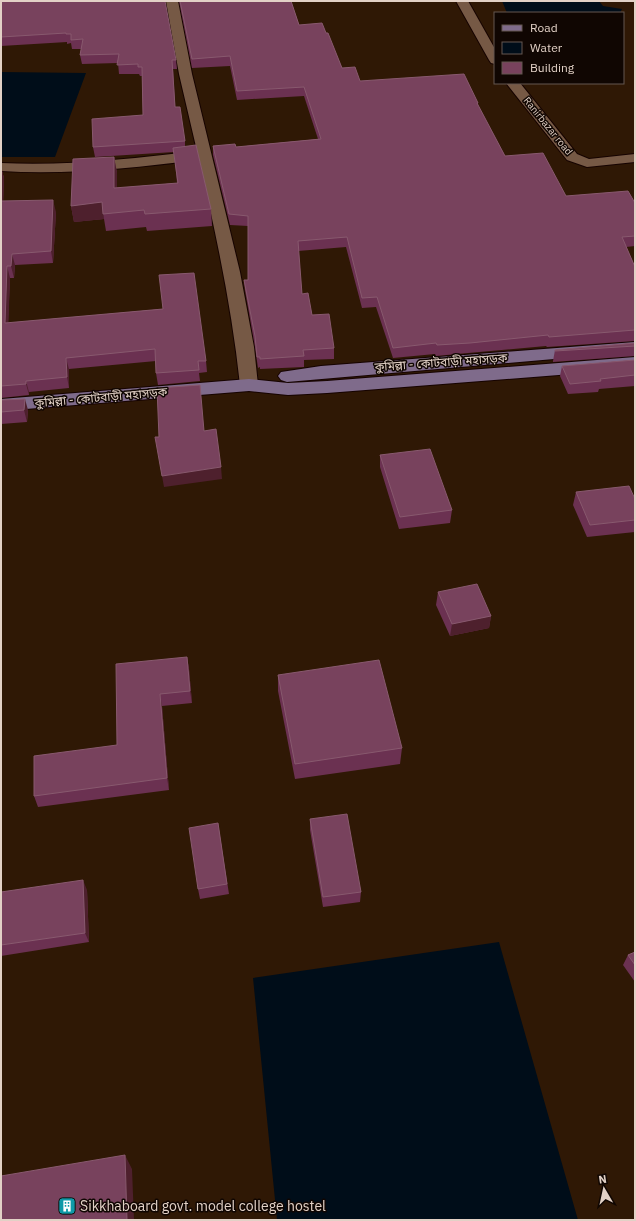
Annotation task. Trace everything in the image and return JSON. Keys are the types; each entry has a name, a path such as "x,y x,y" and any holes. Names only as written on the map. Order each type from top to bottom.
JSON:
{"main road":[{"name":"কুমিল্লা - কোটবাড়ী মহাসড়ক","path":"1,405 249,385 284,376 321,372 635,347"},
{"name":"কুমিল্লা - কোটবাড়ী মহাসড়ক","path":"249,385 288,389 327,387 635,363"}],"street":[{"path":"172,1 180,36 187,83 238,297 246,346 249,385"},
{"path":"462,1 494,58"},
{"name":"Ranirbazar road","path":"514,84 572,158 587,163 635,158"},
{"path":"1,166 37,169 111,166 205,155"}],"water":[{"path":"502,1 599,1 603,6 622,9 620,12 507,12"},
{"path":"1,72 86,73 55,157 1,157"},
{"path":"499,942 578,1220 277,1220 253,978"}],"building":[{"path":"1,1 165,1 176,60 172,60 175,107 180,107 185,141 93,147 92,119 143,115 142,67 138,67 138,64 117,65 119,54 80,55 83,39 71,40 71,34 66,33 1,37"},
{"path":"180,1 291,1 299,25 322,23 326,33 328,33 342,68 355,67 360,81 464,74 477,103 505,156 543,153 566,196 628,191 635,203 635,236 622,237 635,267 635,330 549,337 548,335 470,343 437,345 436,343 393,348 377,297 362,298 347,237 298,241 302,294 308,293 312,315 329,314 334,348 303,350 304,356 260,359 260,357 257,357 255,336 244,280 248,280 248,216 229,214 213,146 235,144 236,147 321,139 304,87 237,91 230,56 192,59"},
{"path":"196,145 211,209 145,214 144,210 103,214 102,202 71,206 73,159 114,157 114,188 178,183 173,148"},
{"path":"53,200 51,251 12,254 11,266 7,266 5,323 163,309 159,275 194,273 206,361 198,361 199,370 156,373 155,349 66,358 67,377 26,381 26,384 1,386 1,201"},
{"path":"635,343 635,346 555,351 555,350"},
{"path":"635,360 635,375 600,379 601,381 570,384 562,366"},
{"path":"200,385 204,431 216,429 221,467 162,476 155,437 159,437 157,388"},
{"path":"25,399 24,410 1,412 1,400"},
{"path":"430,449 452,510 400,517 380,455"},
{"path":"629,486 635,499 635,520 590,525 576,492"},
{"path":"477,584 491,616 452,624 438,592"},
{"path":"187,657 190,691 160,694 167,778 34,796 34,756 117,745 116,664"},
{"path":"379,660 402,748 295,764 278,675"},
{"path":"347,814 361,892 323,897 310,819"},
{"path":"218,823 227,884 198,889 189,828"},
{"path":"83,880 85,933 1,945 1,892"},
{"path":"635,952 635,965 628,955"},
{"name":"Sikkhaboard govt. model college hostel","path":"125,1155 127,1220 1,1220 1,1176"}],"place":[{"name":"Sikkhaboard govt. model college hostel","path":"67,1206"}]}
